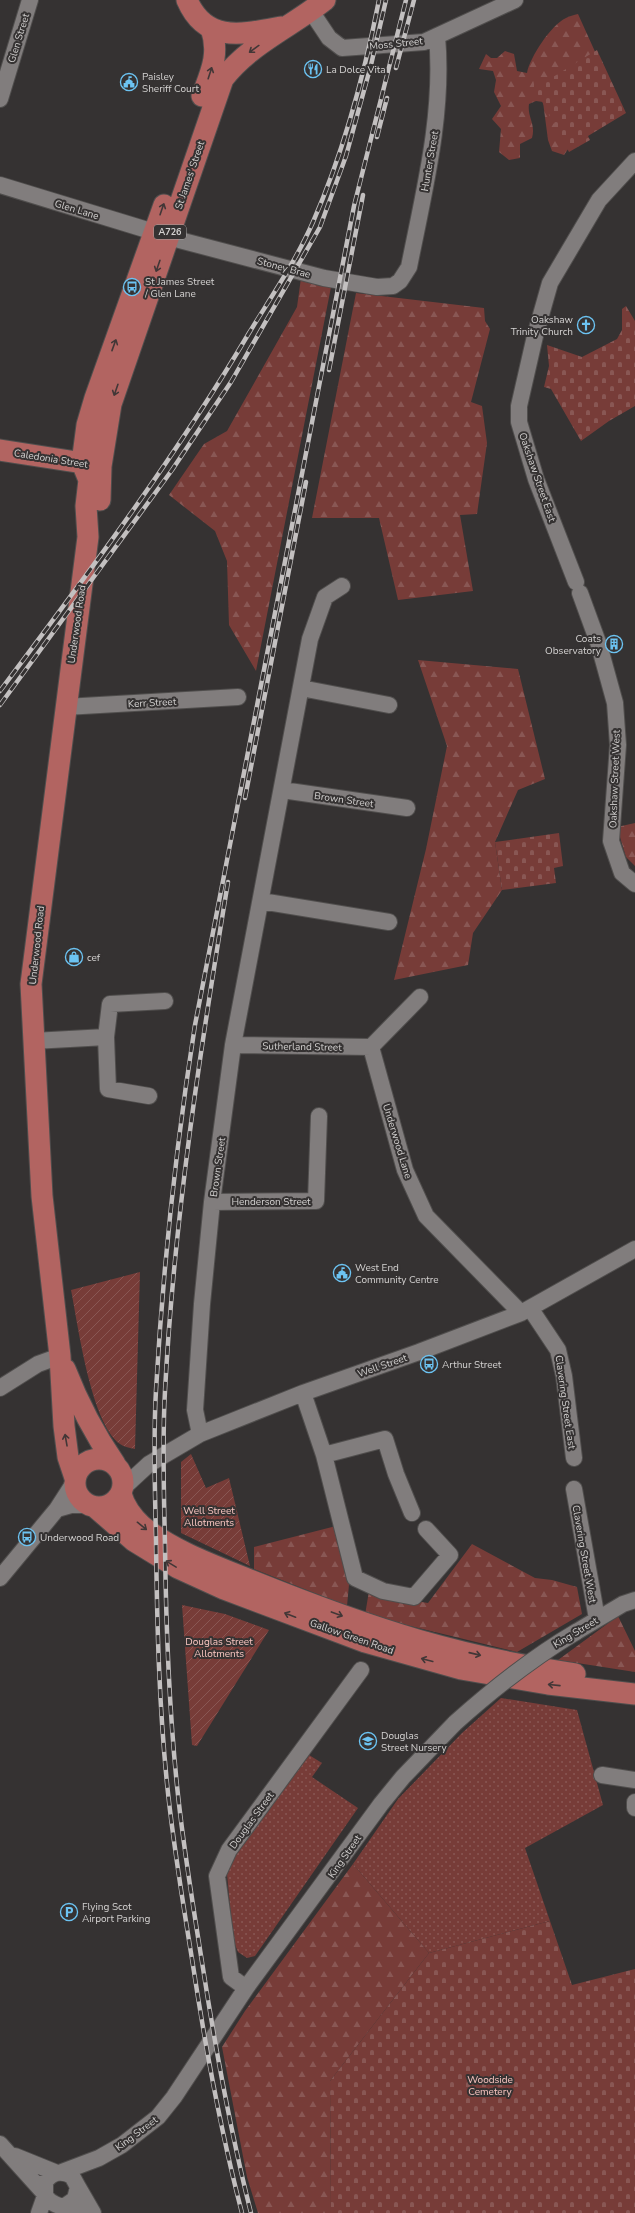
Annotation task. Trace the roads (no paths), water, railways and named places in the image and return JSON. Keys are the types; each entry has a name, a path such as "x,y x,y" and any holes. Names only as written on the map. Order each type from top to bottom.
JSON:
{"main road":[{"name":"A726","path":"187,0 196,18 211,28 240,34 286,26 318,6"},
{"name":"St James' Street","path":"92,464 87,425 94,398 223,79 238,61 286,26"},
{"name":"St James' Street","path":"161,234 213,62 216,48 211,28"},
{"name":"Caledonia Street","path":"0,450 92,464"},
{"name":"Underwood Road","path":"75,1480 68,1457 60,1395 60,1356 42,1196 31,984 65,707 88,537 86,506 92,464"},
{"name":"Underwood Road","path":"60,1356 81,1411 94,1434 116,1465"},
{"path":"102,1458 116,1465 122,1475 122,1491 110,1505 92,1506 79,1497 75,1480 78,1469 91,1460 102,1458"},
{"name":"Gallow Green Road","path":"122,1491 128,1511 134,1518 143,1526 172,1545 228,1571 346,1617 418,1640 498,1660 584,1675 635,1681"},
{"name":"Gallow Green Road","path":"92,1506 134,1541 178,1568 231,1592 365,1642 461,1669 548,1684 635,1694"}],"street":[{"name":"Glen Street","path":"0,99 30,0"},
{"name":"Moss Street","path":"318,6 329,38 342,48 424,42 515,0"},
{"name":"Hunter Street","path":"400,281 409,266 431,158 436,118 439,56 436,36"},
{"name":"Oakshaw Street East","path":"578,588 536,479 519,422 519,406 535,336 550,283 599,200 635,161"},
{"name":"Glen Lane","path":"0,185 161,234"},
{"name":"Stoney Brae","path":"161,234 324,278 362,286 386,288 400,281"},
{"name":"Brown Street","path":"200,1434 195,1410 202,1304 212,1202 233,1045 310,639 325,597 342,586"},
{"name":"Oakshaw Street West","path":"578,588 599,646 615,703 618,746 612,841 622,873 635,884"},
{"path":"301,688 389,705"},
{"name":"Kerr Street","path":"65,707 238,697"},
{"name":"Brown Street","path":"282,790 407,808"},
{"path":"261,901 388,922"},
{"path":"371,1047 420,997"},
{"path":"149,1096 108,1089 106,1037 110,1004 165,1001"},
{"path":"33,1041 106,1037"},
{"name":"Sutherland Street","path":"233,1045 371,1047"},
{"name":"Underwood Lane","path":"371,1047 405,1170 426,1216 526,1310"},
{"name":"Henderson Street","path":"212,1202 316,1201 319,1116"},
{"name":"Well Street","path":"122,1491 148,1464 200,1434 303,1393 419,1352 526,1310 635,1249"},
{"name":"Clavering Street East","path":"526,1310 558,1350 564,1376 574,1458"},
{"path":"0,1388 38,1364 60,1356"},
{"path":"303,1393 324,1455 355,1578 383,1591 414,1597 450,1555 426,1529"},
{"path":"324,1455 384,1439 412,1513"},
{"name":"Well Street","path":"116,1465 148,1464"},
{"path":"0,1578 57,1509 75,1480"},
{"name":"Clavering Street West","path":"574,1489 597,1619"},
{"path":"57,1509 71,1505 92,1506"},
{"name":"King Street","path":"60,2172 100,2158 122,2145 158,2117 174,2097 246,1988 390,1793 403,1776 455,1723 486,1696 542,1652 597,1619 635,1600"},
{"name":"Douglas Street","path":"246,1988 231,1977 217,1876 229,1850 361,1670"},
{"path":"602,1775 635,1780"},
{"path":"635,1802 635,1808"},
{"path":"3,2148 26,2162 72,2176 93,2213"},
{"path":"3,2148 45,2195 50,2203 59,2209 82,2213"},
{"name":"King Street","path":"78,2186 100,2158"},
{"path":"39,2213 45,2195 44,2188 48,2178 60,2172"},
{"path":"59,2209 75,2200 78,2186"}],"railway":[{"path":"0,691 98,560 161,471 221,380 299,251 313,222 344,141 367,57 379,0"},
{"path":"0,705 172,470 231,382 320,227 346,156 371,65 386,0"},
{"path":"242,2213 220,2118 202,2023 170,1814 162,1730 157,1604 154,1446 159,1344 166,1253 176,1161 195,1025 354,206 406,0"},
{"path":"396,68 414,0"},
{"path":"377,137 387,98"},
{"path":"329,370 363,195"},
{"path":"245,798 306,482"},
{"path":"228,882 189,1136 169,1327 164,1429 166,1608 172,1733 180,1816 218,2056 236,2151 251,2213"}],"place":[{"name":"La Dolce Vita","path":"313,69"},
{"name":"Paisley Sheriff Court","path":"129,82"},
{"name":"St James Street / Glen Lane","path":"132,287"},
{"name":"Oakshaw Trinity Church","path":"586,325"},
{"name":"Coats Observatory","path":"614,644"},
{"name":"cef","path":"74,957"},
{"name":"West End Community Centre","path":"342,1273"},
{"name":"Arthur Street","path":"429,1364"},
{"name":"Underwood Road","path":"27,1537"},
{"name":"Douglas Street Nursery","path":"368,1741"},
{"name":"Flying Scot Airport Parking","path":"69,1912"}],"park label":[{"name":"Well Street Allotments","path":"209,1516"},
{"name":"Douglas Street Allotments","path":"219,1646"},
{"name":"Woodside Cemetery","path":"490,2084"}]}
